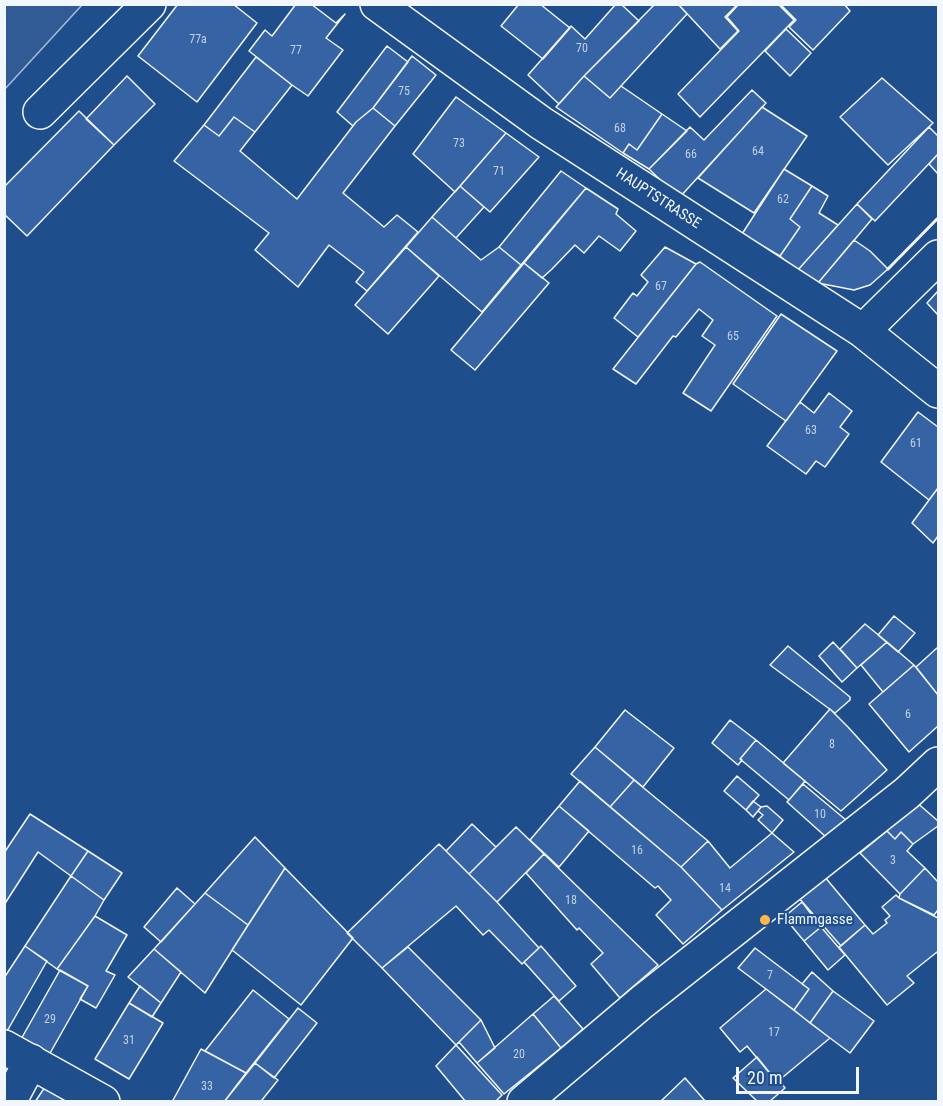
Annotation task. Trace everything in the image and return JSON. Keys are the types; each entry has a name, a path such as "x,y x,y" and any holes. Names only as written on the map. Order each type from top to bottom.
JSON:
{"street":[{"path":"40,112 149,4"},
{"name":"HAUPTSTRASSE","path":"377,4 541,123 863,331 939,391"},
{"path":"863,331 939,257"},
{"path":"524,1101 642,1002 907,793 939,764"},
{"path":"9,1101 18,1054 103,1101"}],"shaded area":[{"path":"5,4 82,5 5,89 4,88"}],"building":[{"path":"178,4 233,4 257,23 197,102 138,56"},
{"path":"296,4 311,4 336,23 345,14 326,38 343,50 308,96 249,51 265,30 272,36"},
{"path":"519,4 540,4 570,28 543,59 501,26"},
{"path":"616,4 621,4 639,21 559,104 528,75 571,26 585,39"},
{"path":"655,4 678,4 687,14 610,98 584,76"},
{"path":"678,4 738,4 725,17 738,31 720,49"},
{"path":"739,4 778,4 794,20 700,117 678,94 739,31 727,17"},
{"path":"780,4 844,4 850,11 813,50 789,27 796,20"},
{"path":"786,29 811,53 790,76 765,51"},
{"path":"387,46 408,62 373,108 353,126 337,112"},
{"path":"412,56 436,75 395,126 373,108"},
{"path":"256,57 292,85 255,132 234,117 219,136 204,125"},
{"path":"127,76 155,104 114,145 86,119"},
{"path":"584,76 610,98 621,86 662,114 637,150 629,144 623,153 556,107"},
{"path":"882,78 933,123 888,165 840,117"},
{"path":"752,90 766,103 679,198 649,169 690,127 704,140"},
{"path":"456,97 506,133 455,192 413,154"},
{"path":"762,107 807,136 754,213 698,178"},
{"path":"373,108 395,126 343,193 384,227 397,215 418,232 367,291 356,282 364,272 329,245 298,287 255,250 269,233 174,161 204,125 219,136 234,117 255,132 240,151 297,199 356,122"},
{"path":"79,111 114,145 27,236 4,214 4,187"},
{"path":"662,114 687,131 649,169 623,153 629,144 637,150"},
{"path":"929,127 938,136 938,154 875,221 857,204"},
{"path":"506,133 539,157 490,212 460,186"},
{"path":"938,154 938,174 929,164"},
{"path":"784,169 812,186 790,219 800,227 780,256 742,234"},
{"path":"561,171 586,188 521,265 499,247"},
{"path":"460,186 484,207 456,238 432,217"},
{"path":"812,186 828,196 819,213 838,225 797,271 780,256 800,227 790,219"},
{"path":"586,188 618,209 616,214 636,231 620,251 599,236 584,253 575,245 542,278 524,263"},
{"path":"857,204 872,219 818,283 797,271"},
{"path":"432,217 481,260 499,247 521,265 482,312 406,247"},
{"path":"854,240 870,251 888,269 870,285 854,290 818,283"},
{"path":"406,247 439,276 388,334 355,305"},
{"path":"665,247 696,264 638,337 614,318 633,293 637,296 648,282 641,275"},
{"path":"700,262 777,316 711,411 683,393 715,345 702,336 713,320 699,309 676,337 673,336 636,384 613,369 696,264"},
{"path":"524,263 549,283 475,370 451,350"},
{"path":"938,291 938,315 927,303"},
{"path":"781,314 837,351 786,421 733,384"},
{"path":"829,393 852,411 840,427 849,434 825,467 816,461 806,474 767,446 800,402 814,413"},
{"path":"918,412 938,427 938,488 929,500 881,462"},
{"path":"938,488 938,536 933,543 912,523"},
{"path":"894,616 915,633 898,652 878,635"},
{"path":"865,624 887,642 857,668 840,649"},
{"path":"833,642 857,668 842,682 819,656"},
{"path":"887,642 914,665 883,692 861,665"},
{"path":"788,646 850,697 850,700 835,713 770,665"},
{"path":"938,647 938,695 916,667"},
{"path":"914,665 938,695 938,726 909,752 869,704"},
{"path":"830,709 887,770 841,811 783,763"},
{"path":"625,710 674,748 643,787 595,747"},
{"path":"730,720 756,740 740,759 742,760 738,765 712,743"},
{"path":"756,740 805,781 789,800 740,759"},
{"path":"595,747 634,780 610,807 571,774"},
{"path":"737,776 759,795 746,810 724,791"},
{"path":"634,780 708,841 681,867 610,807"},
{"path":"580,781 681,867 722,910 683,944 656,915 671,900 658,886 655,888 559,806"},
{"path":"803,784 846,820 826,837 787,802"},
{"path":"753,801 761,807 753,817 746,810"},
{"path":"915,801 938,821 938,826 913,844 901,832 895,839 883,827"},
{"path":"559,806 589,831 559,867 530,840"},
{"path":"767,806 783,820 772,833 758,820 763,815 758,811 761,807"},
{"path":"30,814 88,851 71,876 38,852 4,905 4,853"},
{"path":"472,824 496,847 469,874 446,851"},
{"path":"516,827 544,854 497,902 469,874"},
{"path":"887,831 895,839 901,832 913,844 907,851 925,868 900,894 860,853"},
{"path":"772,833 794,852 722,910 681,867 708,841 730,868"},
{"path":"255,837 285,868 248,925 205,893"},
{"path":"439,844 539,948 522,964 489,930 483,935 456,906 382,968 347,933"},
{"path":"88,851 122,873 104,900 71,876"},
{"path":"544,854 658,965 620,998 591,964 603,953 579,928 577,930 526,873"},
{"path":"285,868 353,938 301,1005 232,950"},
{"path":"925,868 938,882 938,910 934,915 899,898 900,894"},
{"path":"71,876 104,900 57,969 25,946"},
{"path":"824,876 865,925 841,946 798,897"},
{"path":"177,888 195,904 161,942 144,927"},
{"path":"205,893 248,925 205,993 154,949"},
{"path":"896,895 938,918 938,954 937,952 907,976 914,983 887,1005 839,947 865,925 873,934 887,923 885,920 890,916 882,907"},
{"path":"802,902 821,927 804,941 784,917"},
{"path":"95,916 127,935 106,971 115,975 96,1008 80,999 88,986 57,969"},
{"path":"821,927 845,955 828,970 804,941"},
{"path":"25,946 47,961 4,1033 4,978"},
{"path":"541,946 576,986 559,1001 524,962"},
{"path":"408,947 481,1020 456,1045 382,968"},
{"path":"755,948 809,989 794,1010 738,968"},
{"path":"154,949 181,972 161,1003 128,977"},
{"path":"60,970 88,986 49,1055 20,1041"},
{"path":"812,972 833,991 810,1023 794,1010 809,989 802,984"},
{"path":"140,986 161,1003 152,1017 129,1003"},
{"path":"766,989 830,1038 777,1082 747,1046 740,1052 720,1028"},
{"path":"253,990 289,1019 246,1073 205,1051"},
{"path":"833,991 874,1021 850,1053 810,1023"},
{"path":"554,996 583,1029 561,1048 533,1014"},
{"path":"129,1003 163,1023 129,1079 95,1059"},
{"path":"298,1008 317,1023 274,1078 255,1063"},
{"path":"533,1014 561,1048 504,1094 477,1063"},
{"path":"481,1020 495,1048 477,1063 459,1042"},
{"path":"456,1045 502,1095 495,1102 466,1102 436,1066"},
{"path":"201,1049 246,1073 224,1102 172,1102"},
{"path":"757,1057 777,1082 779,1080 785,1088 769,1102 758,1102 733,1078"},
{"path":"255,1063 278,1080 262,1100 264,1102 224,1102"},
{"path":"685,1078 706,1102 660,1102"},
{"path":"45,1087 67,1102 35,1102"}],"wall":[{"path":"888,269 938,218"}],"place":[{"name":"Flammgasse","path":"765,920"}]}
